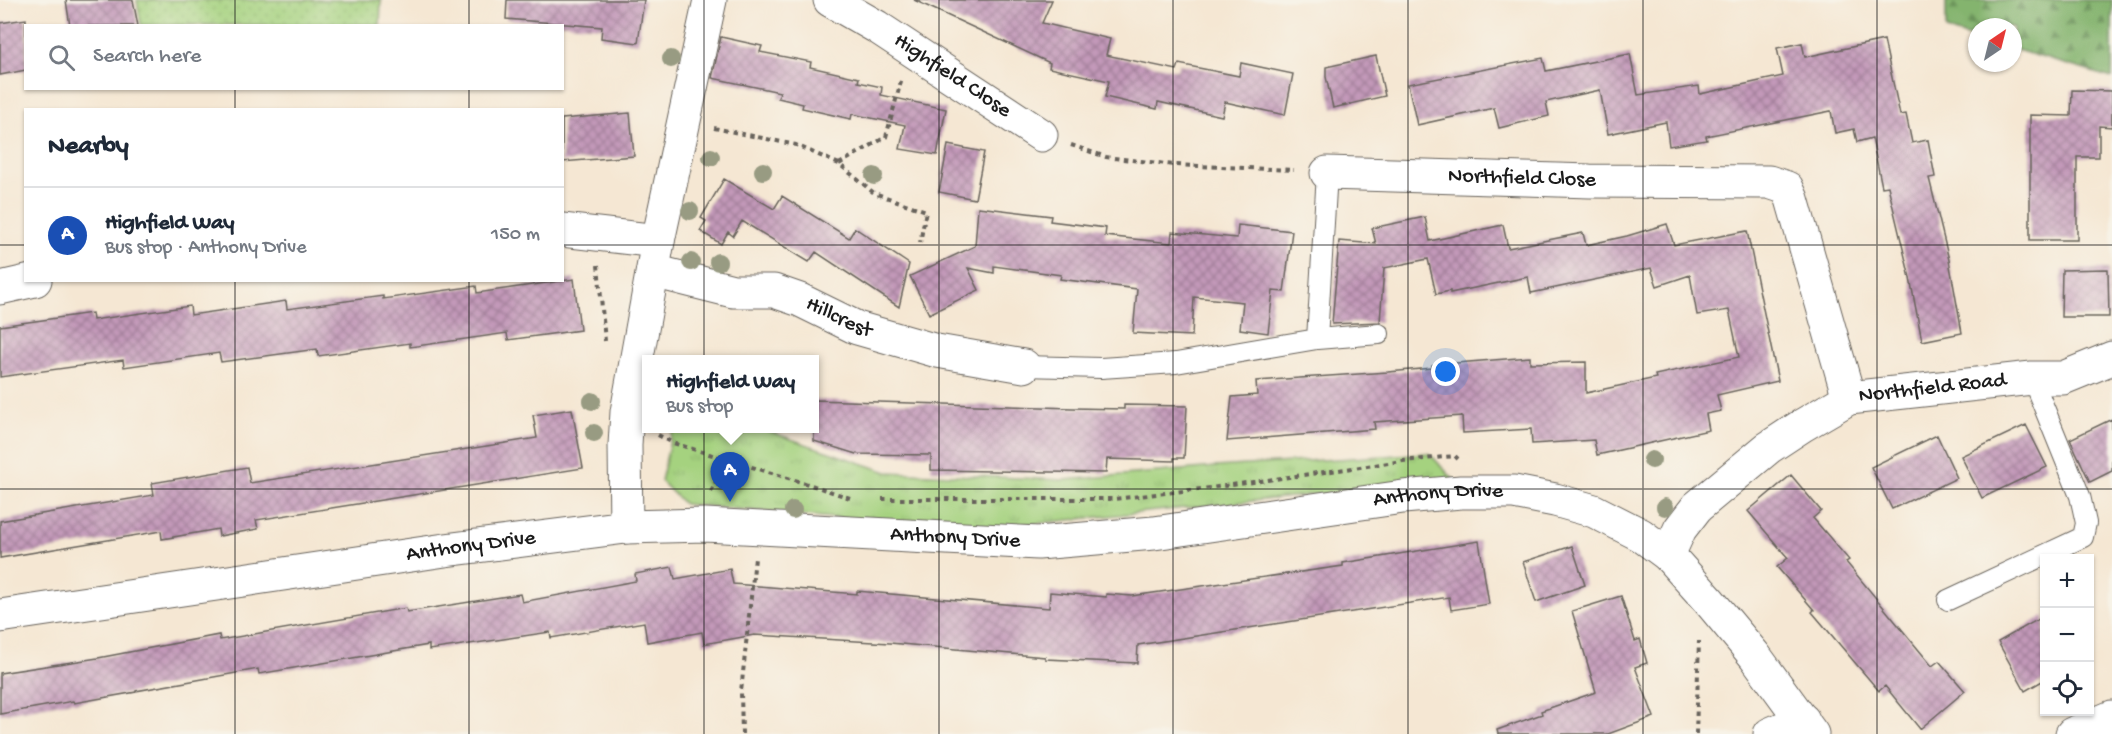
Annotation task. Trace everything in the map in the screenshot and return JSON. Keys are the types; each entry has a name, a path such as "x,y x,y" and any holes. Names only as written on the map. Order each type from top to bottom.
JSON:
{"street":[{"path":"626,527 627,412 656,256 710,0"},
{"name":"Highfield Close","path":"830,0 1041,135"},
{"name":"Northfield Close","path":"1327,173 1590,181 1769,182 1787,188 1849,398"},
{"name":"Hillcrest","path":"564,231 656,256 733,291 774,291 801,300 857,328 938,351 1024,366"},
{"path":"0,288 26,282"},
{"name":"Northfield Road","path":"1668,555 1680,529 1697,507 1768,448 1803,424 1849,398 2032,378 2063,378 2112,358"},
{"name":"Anthony Drive","path":"0,616 445,550 626,527 705,525 1038,543 1154,534 1403,497 1514,492 1594,510 1641,535 1668,555 1755,656 1808,727"},
{"path":"2072,734 2112,717"},
{"path":"1770,734 1808,727"}],"lane":[{"path":"1317,339 1327,173"},
{"path":"1024,366 1101,368 1176,363 1317,339 1379,334"},
{"path":"1948,600 2083,537 2086,523 2080,496 2032,378"}],"path":[{"path":"839,164 886,137 909,49"},
{"path":"684,123 796,145 839,164 874,193 926,211 920,243"},
{"path":"1041,135 1106,157 1175,165 1327,173"},
{"path":"656,433 674,443 850,498"},
{"path":"658,447 660,433"},
{"path":"873,499 1113,499 1455,456 1487,492"},
{"path":"707,500 727,459"},
{"path":"742,734 741,692 759,528"},
{"path":"1696,734 1701,592"}],"green space":[{"path":"137,0 381,0 380,24 141,24"},
{"path":"1946,0 2112,0 2112,78 2022,52 2022,18 1968,18 1968,36 1946,30"},
{"path":"672,433 774,433 887,472 1064,480 1429,453 1454,480 983,529 684,504 661,481"}],"building":[{"path":"66,0 133,0 138,24 70,24"},
{"path":"507,0 644,0 638,43 601,38 602,27 506,19"},
{"path":"914,0 1052,0 1042,23 1110,39 1106,55 1177,70 1179,64 1239,76 1241,63 1293,74 1285,115 1225,102 1222,116 1158,102 1157,109 1105,97 1109,81 1049,68 1050,63"},
{"path":"26,19 26,24 24,24 24,70 0,75 0,23"},
{"path":"721,37 762,46 760,52 811,62 810,67 859,78 858,82 882,87 881,95 946,109 937,155 900,149 905,125 852,114 851,119 802,108 803,104 778,98 780,92 712,78"},
{"path":"1884,40 1900,115 1906,114 1912,143 1928,140 1935,177 1929,178 1949,260 1962,333 1922,341 1888,186 1882,187 1872,138 1857,142 1854,129 1835,133 1831,111 1706,136 1707,140 1669,146 1666,122 1608,134 1600,90 1546,102 1549,116 1499,128 1494,108 1417,125 1408,84 1543,58 1546,71 1630,54 1638,95 1699,86 1700,94 1783,76 1777,48 1802,43 1805,57"},
{"path":"1376,56 1385,96 1333,108 1326,67"},
{"path":"2072,90 2112,91 2112,127 2099,126 2099,157 2077,157 2077,240 2030,240 2030,115 2071,116"},
{"path":"630,113 634,156 564,162 564,119"},
{"path":"948,145 984,152 975,199 939,192"},
{"path":"724,179 774,209 782,196 849,238 855,228 909,264 899,307 816,252 809,262 742,221 733,236 728,232 721,244 700,231 706,221 701,218"},
{"path":"978,207 1051,216 1050,221 1106,228 1105,236 1171,243 1172,232 1237,238 1238,225 1292,231 1284,292 1273,291 1268,333 1240,329 1243,302 1194,297 1192,336 1133,333 1137,289 1060,279 1061,275 994,266 994,273 968,268 979,290 929,314 910,276 975,246"},
{"path":"1425,217 1430,241 1503,225 1508,248 1583,233 1586,245 1667,224 1674,245 1747,231 1778,381 1717,395 1721,411 1706,414 1709,430 1597,455 1594,440 1532,444 1531,429 1463,433 1462,416 1374,422 1375,429 1227,441 1232,397 1257,395 1256,381 1388,372 1432,368 1432,365 1530,357 1530,363 1586,362 1586,393 1739,357 1729,310 1697,315 1690,275 1657,286 1651,268 1531,293 1528,277 1436,294 1428,259 1384,268 1380,322 1332,324 1339,241 1376,244 1372,228"},
{"path":"2108,269 2109,317 2061,317 2062,270"},
{"path":"574,279 580,330 508,340 507,333 410,347 410,343 318,356 317,349 221,362 219,353 124,367 123,360 0,377 0,326 92,313 93,320 190,306 191,315 286,301 287,309 476,286 477,293"},
{"path":"819,400 1124,409 1124,405 1187,406 1184,458 1174,458 1174,461 1107,459 1106,473 931,470 931,455 856,454 814,441 814,433 819,433"},
{"path":"572,409 583,468 256,520 258,529 219,536 218,529 162,539 161,531 0,558 0,521 154,495 152,483 247,467 250,483 537,438 533,415"},
{"path":"2112,419 2112,471 2090,482 2070,439"},
{"path":"2026,425 2047,467 1982,498 1961,456"},
{"path":"1937,435 1957,478 1892,509 1871,467"},
{"path":"1791,475 1821,511 1813,518 1849,560 1846,562 1932,666 1939,661 1965,691 1920,729 1885,686 1879,691 1812,612 1814,610 1777,567 1788,558 1748,511"},
{"path":"1479,541 1489,604 1451,610 1449,597 1138,645 1137,663 1045,659 1045,657 890,643 754,635 704,644 702,632 647,642 644,622 551,638 550,632 429,650 429,645 259,674 258,669 74,703 73,701 0,714 0,673 98,658 219,635 220,640 406,608 407,612 520,594 522,602 636,581 635,574 672,567 675,579 730,569 733,584 857,594 857,591 1049,608 1050,592 1106,597 1106,594 1132,596 1343,566 1343,563"},
{"path":"1572,546 1585,585 1536,602 1523,562"},
{"path":"1621,596 1635,641 1640,639 1647,663 1635,667 1654,717 1608,734 1498,734 1497,730 1542,714 1541,711 1596,692 1572,611"},
{"path":"2040,618 2040,682 2025,691 1998,642"}],"place":[{"name":"Highfield Way","path":"730,502"}]}
